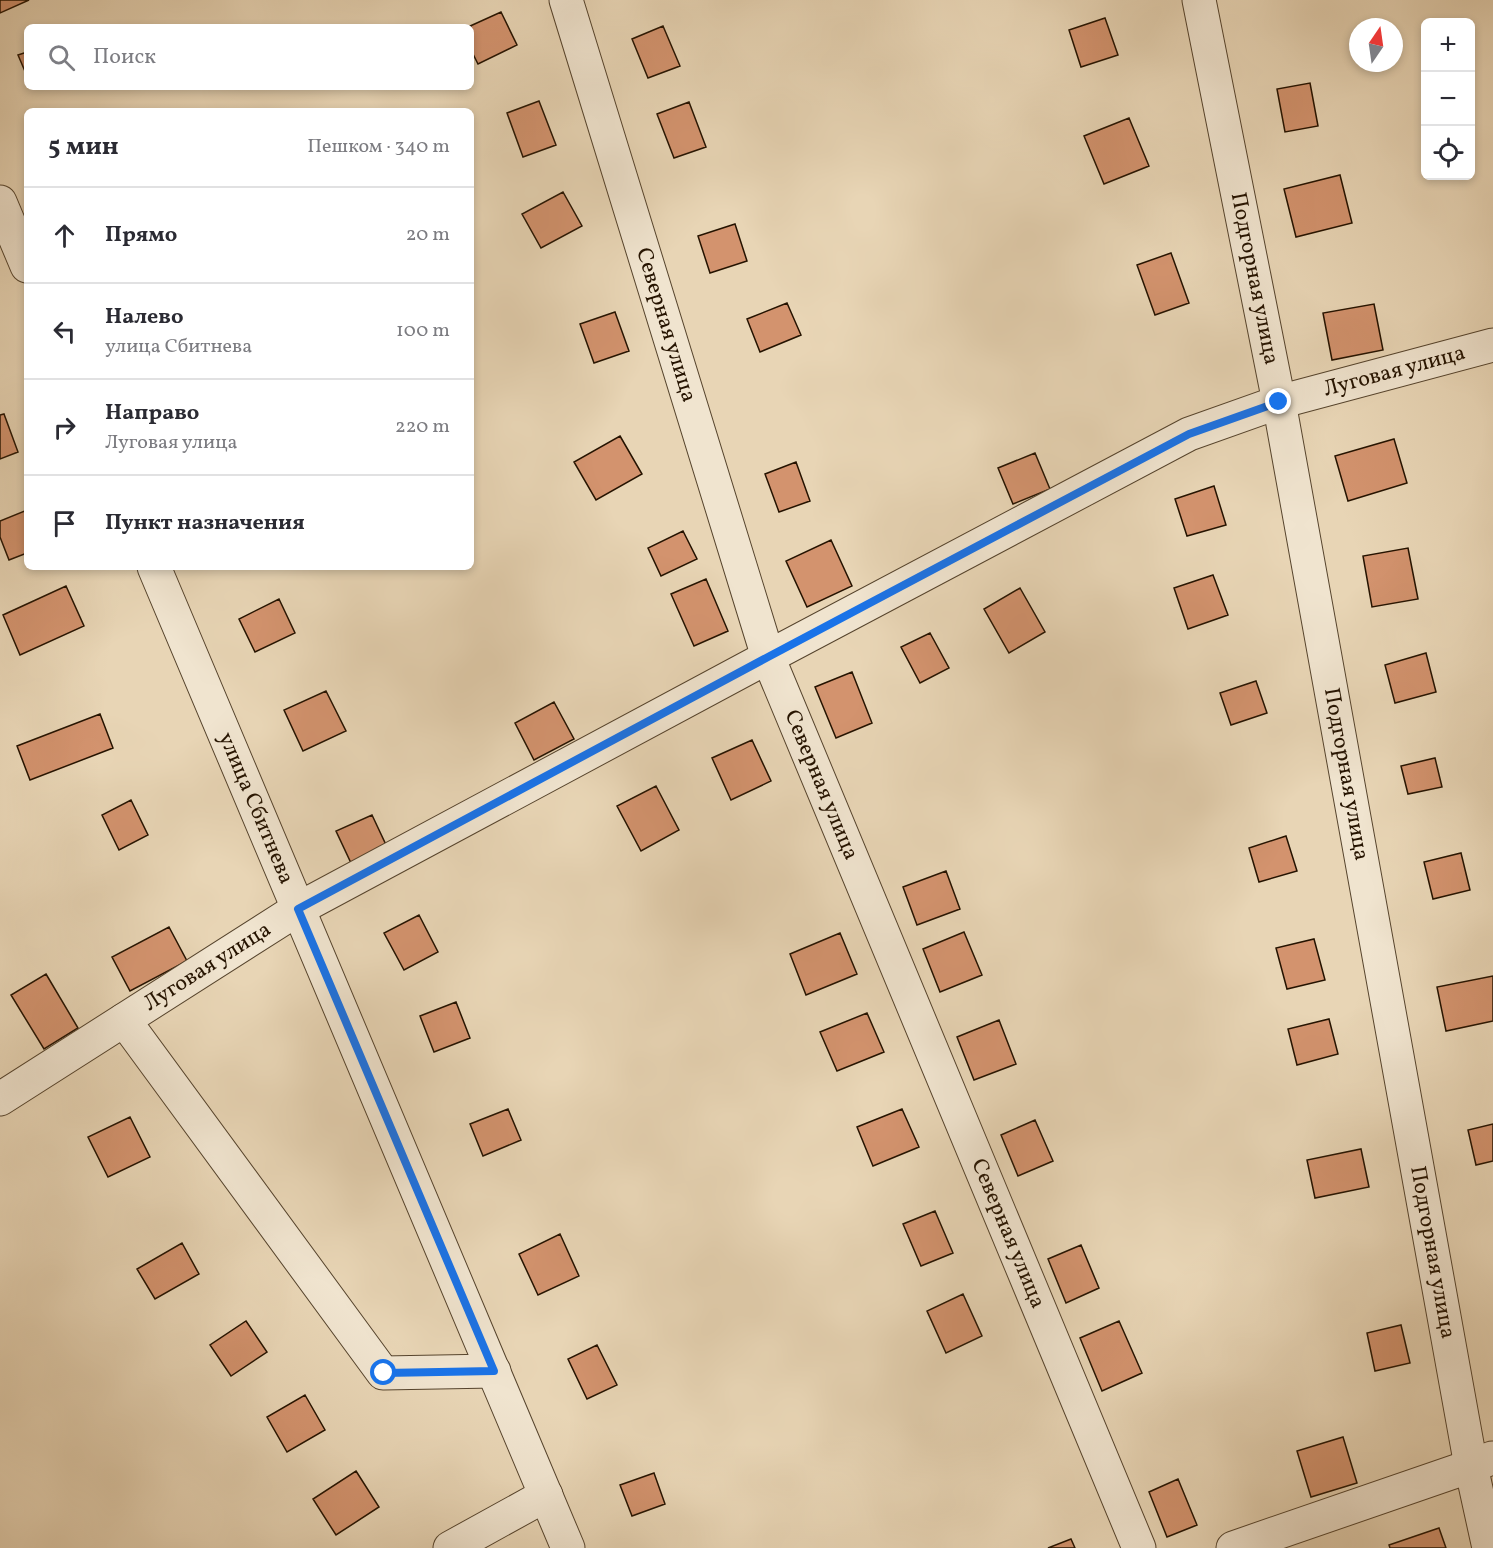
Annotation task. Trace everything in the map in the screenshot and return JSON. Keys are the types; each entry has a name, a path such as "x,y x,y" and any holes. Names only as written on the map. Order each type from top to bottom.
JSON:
{"street":[{"name":"Северная улица","path":"566,0 768,657 1139,1548"},
{"name":"Подгорная улица","path":"1199,0 1279,402 1482,1462 1489,1548"},
{"path":"0,201 24,259"},
{"name":"Луговая улица","path":"0,1099 298,909 1189,434 1279,402 1493,345"},
{"name":"улица Сбитнева","path":"155,570 568,1548"},
{"path":"124,1020 384,1373 494,1371"},
{"path":"1233,1548 1482,1462"},
{"path":"450,1548 546,1495"}],"building":[{"path":"0,0 29,0 0,13"},
{"path":"501,12 517,45 478,64 474,56 474,24"},
{"path":"1105,18 1118,55 1081,67 1069,30"},
{"path":"663,26 680,66 648,78 632,39"},
{"path":"24,53 24,69 18,55"},
{"path":"1310,83 1318,126 1285,132 1277,89"},
{"path":"539,101 556,145 523,157 507,113"},
{"path":"689,102 706,147 674,158 657,114"},
{"path":"1129,118 1149,166 1104,184 1084,136"},
{"path":"1340,175 1352,223 1296,237 1284,189"},
{"path":"563,192 582,226 541,248 522,214"},
{"path":"735,224 747,261 710,273 698,236"},
{"path":"1171,253 1189,303 1155,315 1137,265"},
{"path":"787,303 801,335 760,352 747,319"},
{"path":"1374,304 1383,350 1332,360 1323,313"},
{"path":"615,312 629,351 594,363 580,324"},
{"path":"4,414 18,452 0,459 0,415"},
{"path":"620,436 642,474 596,500 574,462"},
{"path":"1394,439 1407,483 1348,501 1335,456"},
{"path":"1035,453 1050,489 1013,504 998,468"},
{"path":"796,462 810,501 779,512 765,474"},
{"path":"1214,486 1226,525 1187,536 1175,499"},
{"path":"24,511 24,554 9,560 0,537 0,521"},
{"path":"683,531 697,559 661,576 648,548"},
{"path":"831,540 852,586 807,607 786,561"},
{"path":"1408,548 1418,599 1372,607 1363,556"},
{"path":"1213,575 1228,615 1188,629 1174,588"},
{"path":"706,579 728,631 694,646 671,594"},
{"path":"66,586 84,626 20,655 3,615"},
{"path":"1020,588 1045,632 1009,653 984,609"},
{"path":"279,599 295,633 255,652 239,619"},
{"path":"930,633 949,668 920,683 901,647"},
{"path":"1426,653 1436,692 1395,703 1385,665"},
{"path":"852,672 872,723 836,738 815,687"},
{"path":"1256,681 1267,713 1231,725 1220,693"},
{"path":"326,691 346,731 303,751 284,710"},
{"path":"554,702 574,739 534,760 515,723"},
{"path":"100,714 113,748 30,780 17,746"},
{"path":"752,740 771,781 731,800 712,758"},
{"path":"1435,758 1442,787 1408,794 1401,766"},
{"path":"656,786 679,830 641,851 617,806"},
{"path":"131,800 148,835 119,850 102,815"},
{"path":"372,815 387,847 351,863 336,831"},
{"path":"1286,836 1297,871 1259,882 1249,848"},
{"path":"1461,853 1470,890 1433,899 1424,862"},
{"path":"946,871 960,909 917,925 903,887"},
{"path":"419,915 438,952 404,970 384,933"},
{"path":"169,927 187,961 130,991 112,957"},
{"path":"964,932 982,975 940,992 923,949"},
{"path":"840,933 857,974 806,995 790,954"},
{"path":"1314,939 1325,980 1287,989 1276,948"},
{"path":"46,974 78,1028 44,1049 11,995"},
{"path":"1493,976 1493,1021 1446,1031 1437,987"},
{"path":"456,1002 470,1038 434,1052 420,1016"},
{"path":"867,1013 884,1052 837,1071 820,1032"},
{"path":"1329,1019 1338,1054 1297,1065 1288,1029"},
{"path":"999,1020 1016,1064 974,1080 957,1037"},
{"path":"508,1109 521,1140 483,1156 470,1124"},
{"path":"902,1109 919,1147 873,1166 857,1127"},
{"path":"130,1117 150,1157 108,1177 88,1137"},
{"path":"1035,1120 1053,1161 1018,1176 1001,1135"},
{"path":"1493,1124 1493,1161 1476,1165 1468,1130"},
{"path":"1361,1149 1369,1187 1315,1198 1307,1160"},
{"path":"935,1211 953,1253 921,1266 903,1224"},
{"path":"560,1234 579,1276 538,1295 519,1254"},
{"path":"182,1243 199,1274 155,1299 137,1269"},
{"path":"1081,1245 1099,1288 1066,1303 1048,1259"},
{"path":"963,1294 982,1336 946,1353 927,1311"},
{"path":"246,1321 267,1352 231,1376 210,1345"},
{"path":"1119,1321 1142,1373 1102,1391 1080,1338"},
{"path":"1401,1325 1410,1363 1375,1371 1367,1333"},
{"path":"597,1345 617,1385 587,1399 568,1359"},
{"path":"305,1395 325,1430 287,1452 267,1417"},
{"path":"1343,1437 1357,1483 1311,1497 1297,1451"},
{"path":"356,1471 379,1507 336,1535 313,1499"},
{"path":"654,1473 665,1504 632,1516 620,1485"},
{"path":"1178,1479 1197,1525 1167,1537 1149,1492"},
{"path":"1439,1528 1446,1548 1390,1548 1389,1545"},
{"path":"1071,1539 1075,1548 1048,1548"}],"route":[{"path":"384,1373 494,1371 298,909 1189,434 1279,402"}]}
